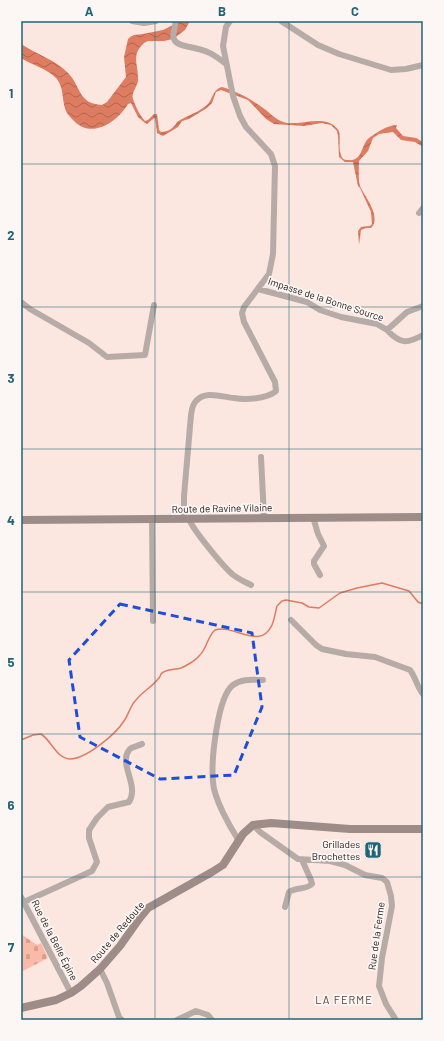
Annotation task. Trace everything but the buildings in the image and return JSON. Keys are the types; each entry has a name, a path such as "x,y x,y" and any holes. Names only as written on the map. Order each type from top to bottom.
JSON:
{"main road":[{"name":"Route de Ravine Vilaine","path":"21,520 423,517"},
{"path":"253,825 271,823 350,829 423,829"},
{"name":"Route de Redoute","path":"21,1007 56,1000 71,993 81,986 100,969 120,946 138,918 148,908 212,872 223,864 243,834 253,825"}],"street":[{"path":"132,21 144,23 156,21"},
{"path":"230,21 226,27 223,46 233,96 243,122 271,154 275,166 273,254 269,274 244,307 242,313 244,322 275,382 276,391 273,394 264,397 235,399 209,394 196,399 191,415 184,496 186,519 213,554 231,573 251,585"},
{"path":"281,21 318,45 339,54 391,70 423,66"},
{"path":"176,23 173,33 176,42 185,46 213,53 226,64"},
{"path":"419,213 423,208"},
{"name":"Impasse de la Bonne Source","path":"258,289 307,302 320,310 377,324 387,330 396,339 403,342 423,335"},
{"path":"21,302 30,309 89,343 106,357 145,355 154,304"},
{"name":"Impasse de la Bonne Source","path":"387,330 407,312 423,306"},
{"path":"261,457 264,518"},
{"path":"313,517 318,534 324,546 314,561 320,575"},
{"path":"152,519 153,621"},
{"path":"291,620 322,649 346,654 375,657 410,670 423,694"},
{"path":"239,841 229,826 213,783 216,730 224,698 233,685 240,681 263,680"},
{"path":"22,900 92,871 97,862 89,838 89,830 97,818 108,808 129,802 132,797 132,788 126,766 126,755 130,748 142,744"},
{"name":"Rue de la Ferme","path":"253,825 260,832 294,857 302,860 330,861 345,865 365,875 382,878 387,882 392,906 382,958 379,986 386,1004 396,1020"},
{"path":"285,907 288,894 291,890 309,887 312,884 302,860"},
{"name":"Rue de la Belle Épine","path":"22,900 71,993"},
{"path":"100,969 119,1017 122,1020"},
{"path":"177,1020 196,1011 208,1015 212,1020"}],"highlighted area":[{"path":"120,604 178,618 252,633 262,707 234,775 160,779 80,737 69,660"}],"green space":[{"path":"21,934 37,945 41,943 48,958 21,972"}],"water":[{"path":"181,21 190,21 185,30 173,39 164,41 148,41 144,43 137,52 136,57 138,81 133,94 133,99 145,121 154,114 157,114 159,130 161,132 170,129 177,122 205,107 210,102 215,92 222,87 248,98 283,122 328,122 339,131 340,152 345,160 353,160 359,156 369,138 375,133 394,125 397,125 396,128 403,136 416,138 423,142 423,147 415,142 401,140 393,132 379,134 373,138 368,151 359,161 359,177 360,186 372,207 375,218 371,228 361,230 359,245 358,231 361,227 370,226 372,224 371,212 358,186 353,162 345,162 339,157 337,131 331,125 322,123 304,126 274,124 266,119 248,100 221,90 216,92 212,103 207,108 189,119 182,121 178,127 163,136 157,133 155,118 147,124 145,123 138,117 131,103 128,104 112,122 104,126 89,129 82,127 75,122 67,113 61,86 56,78 48,72 21,58 21,44 63,68 72,78 84,98 94,104 102,105 107,102 126,77 124,57 128,39 134,35 163,30"}],"waterway":[{"path":"21,740 33,735 41,734 61,756 65,758 77,758 84,755 108,739 124,721 134,702 141,694 156,682 163,672 181,668 198,658 215,630 231,630 246,635 261,636 267,632 272,625 277,606 282,601 286,600 302,603 309,607 319,608 340,593 382,583 409,591 418,602 423,604"}],"place":[{"name":"Grillades Brochettes","path":"373,850"}],"district":[{"name":"LA FERME","path":"344,999"}]}
